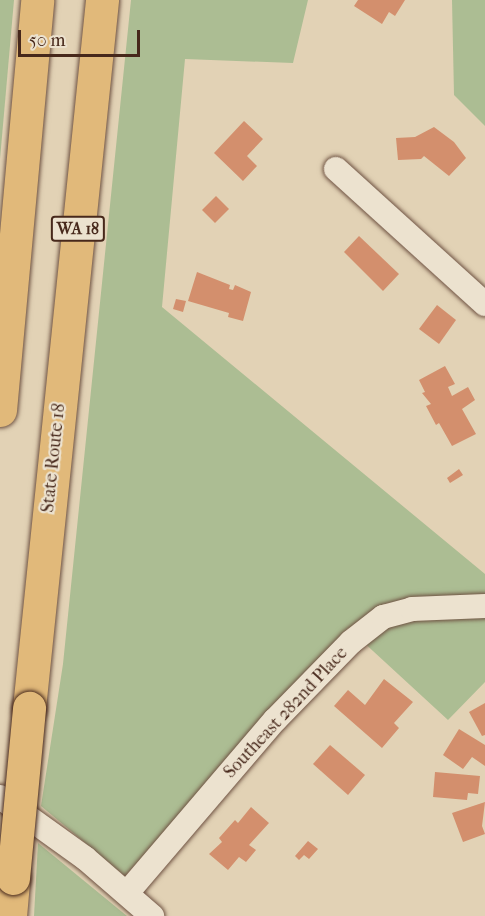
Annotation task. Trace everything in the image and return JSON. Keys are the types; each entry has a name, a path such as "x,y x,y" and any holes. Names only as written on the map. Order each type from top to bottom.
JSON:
{"highway":[{"path":"0,410 36,0"},
{"name":"State Route 18","path":"10,916 28,708 102,0"}],"street":[{"path":"336,169 485,304"},
{"name":"Southeast 282nd Place","path":"127,893 275,720 351,642 383,617 412,609 485,606"},
{"path":"0,797 51,831 152,916"}],"green space":[{"path":"0,0 14,0 0,159"},
{"path":"131,0 308,0 293,63 185,59 162,307 485,574 485,682 448,720 348,628 125,876 41,806 63,664"},
{"path":"452,0 485,0 485,126 454,95"},
{"path":"38,843 127,916 34,916"}],"building":[{"path":"358,0 405,0 395,16 389,12 382,24 354,6"},
{"path":"244,121 263,139 247,156 257,166 243,181 214,153"},
{"path":"434,127 454,142 466,158 449,176 424,156 421,159 398,160 396,138 415,137"},
{"path":"216,196 229,209 215,223 202,210"},
{"path":"359,236 399,274 383,291 344,252"},
{"path":"197,272 230,285 229,289 233,290 235,285 251,292 243,321 228,317 229,313 188,301"},
{"path":"176,299 186,301 183,312 173,309"},
{"path":"437,305 456,320 439,344 419,329"},
{"path":"445,366 455,384 448,387 452,396 468,387 475,400 462,409 476,434 452,446 439,423 436,425 426,406 431,404 422,393 425,392 419,380"},
{"path":"459,469 463,475 450,483 447,478"},
{"path":"384,679 413,702 394,723 399,728 382,748 334,706 348,690 365,705"},
{"path":"485,703 485,735 482,736 469,712"},
{"path":"459,729 485,745 485,766 472,757 463,769 443,755"},
{"path":"330,745 365,775 348,795 313,764"},
{"path":"435,772 480,776 478,794 468,793 467,800 433,797"},
{"path":"485,802 482,826 485,834 463,842 452,813"},
{"path":"251,807 269,823 249,845 256,850 246,862 239,857 228,870 209,854 222,842 219,838 235,820 238,823"},
{"path":"308,841 318,849 309,859 304,855 299,860 295,856"}]}
